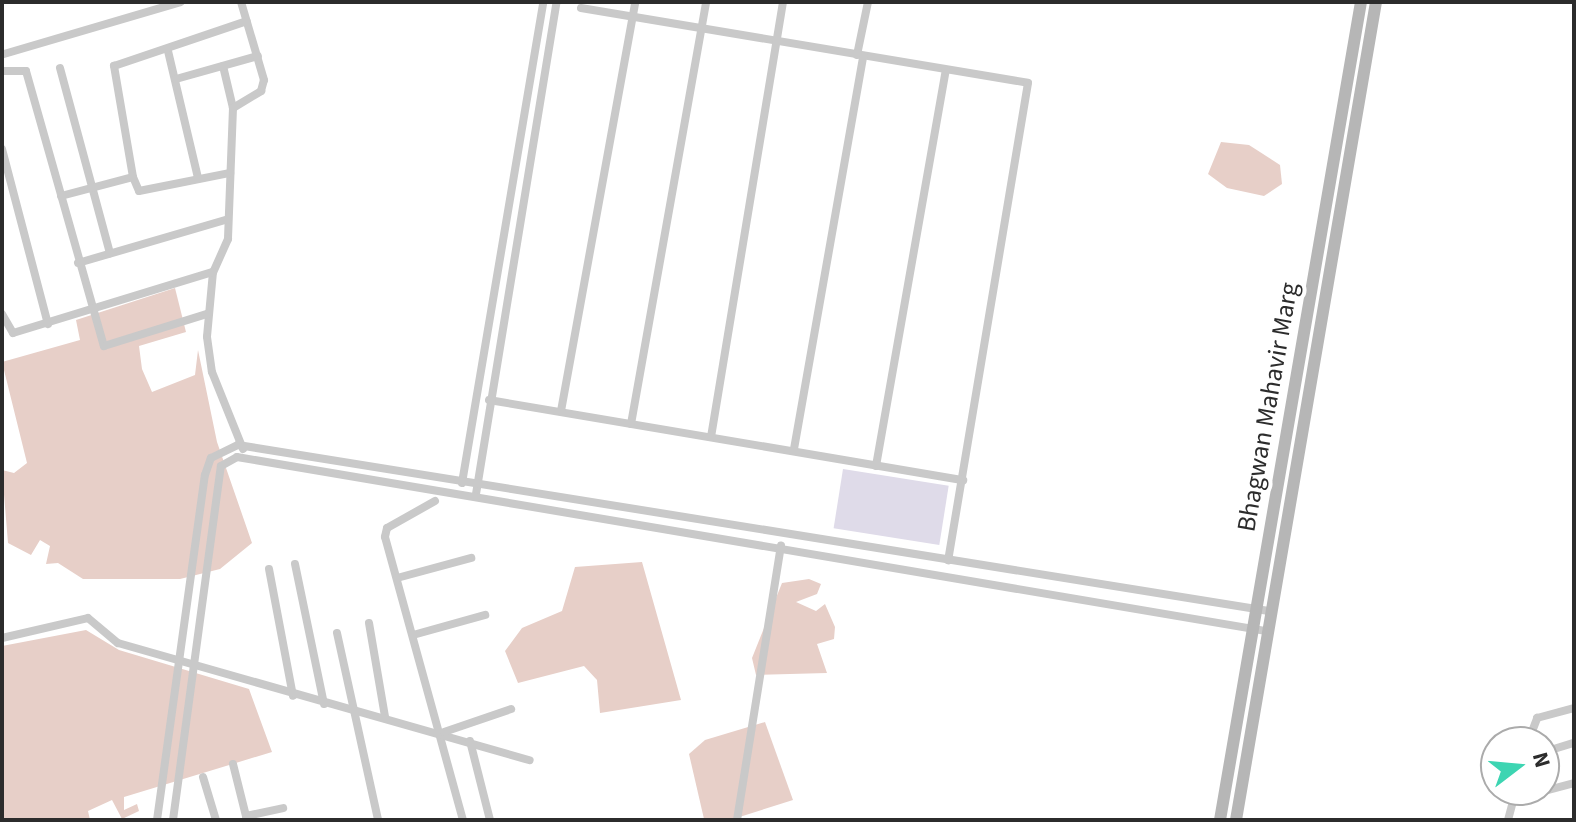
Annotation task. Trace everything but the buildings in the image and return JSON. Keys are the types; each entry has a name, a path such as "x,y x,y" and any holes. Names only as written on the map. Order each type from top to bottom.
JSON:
{"main road":[{"name":"Bhagwan Mahavir Marg","path":"1236,820 1262,610 1361,2"},
{"name":"Bhagwan Mahavir Marg","path":"1262,610 1376,2"},
{"name":"Bhagwan Mahavir Marg","path":"1220,820 1259,630"}],"street":[{"path":"181,2 3,50 5,71 26,71 91,311 108,346 207,314"},
{"path":"233,108 261,91 258,56 241,2"},
{"path":"461,492 543,2"},
{"path":"476,494 489,400 557,2"},
{"path":"561,411 635,2"},
{"path":"631,424 706,2"},
{"path":"711,437 783,2"},
{"path":"794,449 868,2"},
{"path":"581,8 779,39 1030,87 948,560"},
{"path":"230,173 139,191 133,177 111,70 168,51 181,38 247,21"},
{"path":"168,51 198,178"},
{"path":"176,79 258,56"},
{"path":"223,66 233,108 228,219 213,272 207,314 212,372 245,456"},
{"path":"60,68 110,253"},
{"path":"876,466 946,70"},
{"path":"2,149 48,324"},
{"path":"61,196 133,177"},
{"path":"78,263 228,219"},
{"path":"2,314 8,332 48,324 213,272"},
{"path":"489,400 794,449 963,480"},
{"path":"157,820 205,475 218,451 242,445 476,480 1262,610"},
{"path":"173,820 221,466 245,456 1259,630"},
{"path":"435,501 385,532 463,820"},
{"path":"737,820 781,546"},
{"path":"397,578 471,558"},
{"path":"295,564 324,704"},
{"path":"269,569 293,696"},
{"path":"413,635 485,615"},
{"path":"3,635 88,618 118,643 293,696 441,731 530,760"},
{"path":"369,623 385,717"},
{"path":"337,633 350,710 378,820"},
{"path":"1534,726 1537,718 1574,708"},
{"path":"441,731 511,709"},
{"path":"470,741 490,820"},
{"path":"233,764 247,818 283,808"},
{"path":"203,777 216,820"}],"shaded area":[{"path":"1221,142 1249,145 1280,165 1282,184 1264,196 1227,188 1208,174"},
{"path":"175,288 186,332 139,346 142,369 152,392 195,375 198,350 217,442 252,543 220,569 180,579 83,579 58,563 46,564 50,546 40,540 31,555 8,543 2,470 14,473 27,463 2,362 80,340 76,320"},
{"path":"843,469 949,486 939,545 834,528"},
{"path":"642,562 681,700 600,713 597,680 584,666 518,683 505,651 522,628 562,611 575,567"},
{"path":"809,579 821,584 817,594 796,602 816,611 825,604 835,627 834,639 817,644 827,673 756,675 752,658 782,583"},
{"path":"86,630 119,650 249,689 272,752 124,797 124,810 137,804 139,811 122,819 112,800 88,811 90,820 2,820 2,646"},
{"path":"765,722 793,800 730,820 704,819 689,754 705,740"}]}
